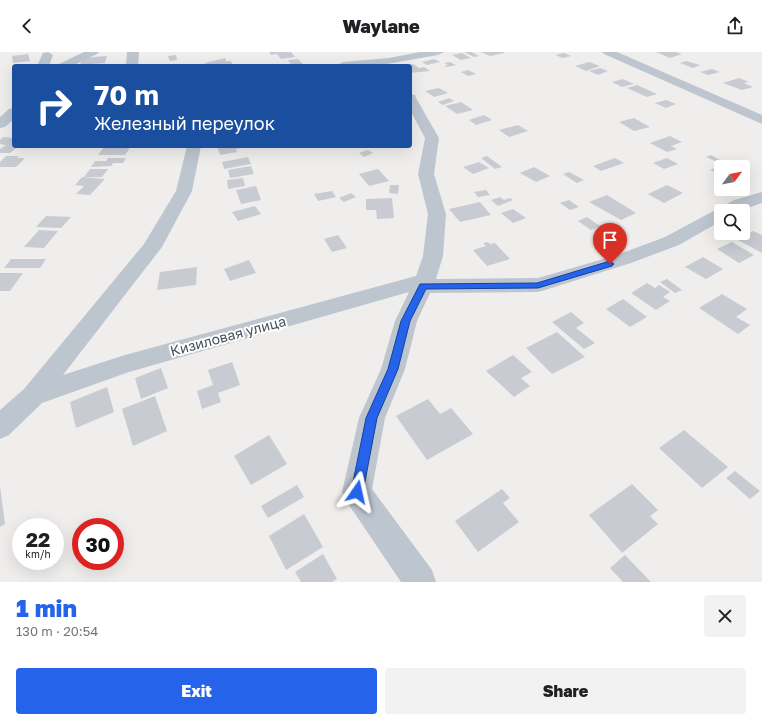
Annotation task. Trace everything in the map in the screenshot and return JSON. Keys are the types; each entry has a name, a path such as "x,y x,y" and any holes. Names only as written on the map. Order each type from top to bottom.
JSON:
{"street":[{"path":"67,64 93,52"},
{"path":"132,64 133,52"},
{"path":"370,52 391,64 438,52"},
{"path":"608,52 762,120"},
{"path":"412,102 432,138 426,174 437,214 433,256 424,283 406,321 393,369 372,418 357,492 420,582"},
{"path":"0,124 12,114"},
{"name":"Кизиловая улица","path":"0,427 33,396 152,247 184,191 194,148"},
{"path":"740,204 762,197"},
{"name":"Кизиловая улица","path":"33,396 125,364 424,283 538,285 624,259 672,241 714,218"}],"building":[{"path":"269,52 291,52 295,57 281,59 277,54 271,55"},
{"path":"464,52 471,52 479,56 474,57"},
{"path":"481,52 504,52 504,53 490,56"},
{"path":"656,52 676,52 682,54 670,58"},
{"path":"462,53 471,58 461,60 452,55"},
{"path":"564,53 571,56 563,58 555,55"},
{"path":"28,54 30,61 13,63 12,56"},
{"path":"176,55 177,60 170,61 168,56"},
{"path":"107,56 105,63 92,64 80,64 82,58"},
{"path":"225,58 226,61 231,61 232,64 205,64"},
{"path":"298,59 303,64 291,64 288,60"},
{"path":"434,59 440,62 427,65 422,62"},
{"path":"686,61 700,65 693,68 680,63"},
{"path":"450,62 456,65 447,67 444,66 448,65 444,63"},
{"path":"589,62 600,66 586,71 575,66"},
{"path":"412,64 419,68 424,67 430,71 412,73"},
{"path":"600,68 608,71 598,75 589,71"},
{"path":"712,69 720,72 708,75 700,72"},
{"path":"468,70 476,74 468,76 461,72"},
{"path":"739,78 749,82 744,83 753,87 742,90 723,83"},
{"path":"623,79 634,84 622,87 612,82"},
{"path":"637,85 657,94 647,97 627,88"},
{"path":"439,88 448,93 434,97 425,91"},
{"path":"449,98 454,101 443,105 438,102"},
{"path":"666,100 676,104 666,108 655,103"},
{"path":"461,102 473,110 457,114 445,106"},
{"path":"484,115 492,120 476,125 469,120"},
{"path":"634,118 650,127 634,131 619,122"},
{"path":"518,125 528,131 509,137 499,130"},
{"path":"670,136 682,142 671,146 677,149 667,152 650,143"},
{"path":"3,137 12,138 12,148 16,148 10,153 0,153 0,149 6,145 0,144 0,140"},
{"path":"103,148 130,148 125,155 98,155"},
{"path":"218,148 242,148 236,149 237,152 220,155"},
{"path":"368,150 373,153 364,157 359,153"},
{"path":"711,155 720,160 714,161 706,157"},
{"path":"6,156 19,156 17,158 25,158 16,167 0,167 0,162"},
{"path":"487,156 502,167 495,169 481,158"},
{"path":"248,157 251,164 224,169 222,162"},
{"path":"108,158 126,158 123,163 113,163 111,166 91,167 95,161 106,161"},
{"path":"615,158 624,163 601,171 593,166"},
{"path":"667,158 678,164 664,169 653,163"},
{"path":"479,162 489,168 473,174 463,167"},
{"path":"251,166 254,174 230,178 228,170"},
{"path":"534,167 550,176 536,182 520,173"},
{"path":"90,169 108,169 102,177 84,177"},
{"path":"378,169 389,181 369,186 359,174"},
{"path":"569,172 584,180 577,183 563,174"},
{"path":"82,177 105,179 90,195 76,194 84,186 75,185"},
{"path":"243,178 245,186 228,189 227,180"},
{"path":"390,185 399,185 398,194 389,193"},
{"path":"667,185 683,193 664,203 648,194"},
{"path":"256,186 261,200 241,204 236,190"},
{"path":"486,190 490,195 478,197 474,192"},
{"path":"332,191 336,197 318,201 314,194"},
{"path":"351,193 356,197 344,202 339,198"},
{"path":"607,195 636,213 621,220 589,202"},
{"path":"500,197 504,200 510,198 513,200 498,206 491,200"},
{"path":"392,198 394,218 377,219 376,210 366,210 366,199"},
{"path":"569,200 579,207 570,210 560,203"},
{"path":"480,202 491,215 460,222 449,209"},
{"path":"255,206 261,214 238,221 232,212"},
{"path":"513,209 526,218 513,223 501,213"},
{"path":"46,216 71,217 61,228 36,227"},
{"path":"587,217 600,226 591,230 578,221"},
{"path":"39,230 58,231 44,248 24,247"},
{"path":"753,231 762,235 762,253 738,240 750,240 750,233"},
{"path":"338,235 347,248 332,252 324,239"},
{"path":"488,242 490,244 495,243 510,259 487,266 473,250 486,246 483,243"},
{"path":"732,242 754,255 739,263 717,249"},
{"path":"703,257 723,269 706,279 685,267"},
{"path":"11,259 46,259 40,268 4,268"},
{"path":"249,260 256,273 230,281 224,269"},
{"path":"197,267 196,285 157,290 160,272"},
{"path":"0,273 23,273 10,291 0,291"},
{"path":"667,279 682,290 675,293 660,282"},
{"path":"647,283 655,288 659,285 670,292 663,297 670,301 656,310 631,293"},
{"path":"722,294 747,309 736,317 750,325 738,334 699,308"},
{"path":"623,299 647,317 630,327 606,309"},
{"path":"571,312 584,323 576,328 595,343 584,349 552,322"},
{"path":"557,332 585,357 552,374 526,348"},
{"path":"513,355 532,372 521,378 530,386 514,397 486,371"},
{"path":"232,362 240,385 218,393 221,402 202,409 197,391 213,385 208,370"},
{"path":"161,368 168,388 141,399 135,378"},
{"path":"107,387 114,412 76,428 70,402"},
{"path":"155,396 167,431 133,446 122,409"},
{"path":"428,399 440,414 451,408 473,434 427,460 396,416"},
{"path":"684,430 728,467 702,488 659,448"},
{"path":"269,435 287,464 251,485 234,456"},
{"path":"735,471 760,491 750,499 726,478"},
{"path":"632,484 658,510 650,516 658,524 622,553 589,515"},
{"path":"297,485 304,497 268,518 261,506"},
{"path":"0,486 5,524 0,527"},
{"path":"502,489 510,498 503,503 519,522 478,552 455,521"},
{"path":"304,514 323,547 286,570 269,536"},
{"path":"323,554 337,579 332,582 301,582 295,572"},
{"path":"625,555 651,582 623,582 610,568"}],"route":[{"path":"357,492 372,418 393,369 406,321 423,286 538,285 610,264"}]}
